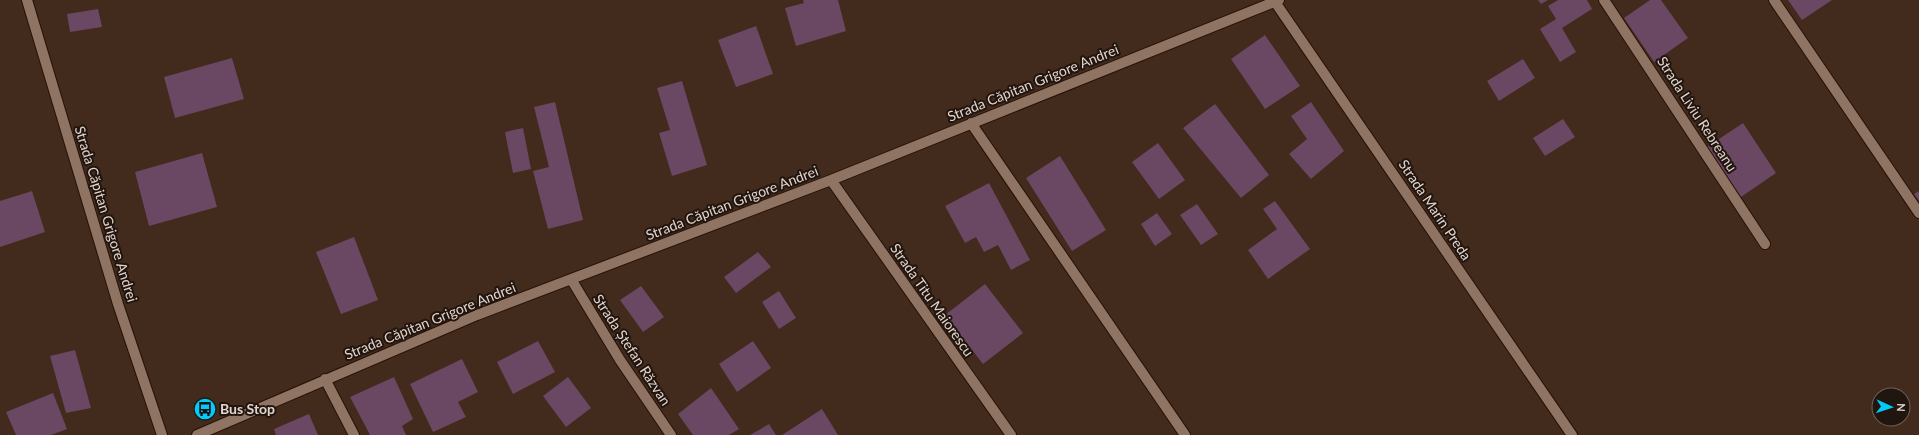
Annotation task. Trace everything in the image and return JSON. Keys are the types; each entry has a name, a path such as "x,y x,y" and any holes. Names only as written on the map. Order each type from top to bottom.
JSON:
{"street":[{"name":"Strada Căpitan Grigore Andrei","path":"27,0 118,304 162,435"},
{"name":"Strada Liviu Rebreanu","path":"1604,0 1766,244"},
{"path":"1774,0 1919,213"},
{"name":"Strada Căpitan Grigore Andrei","path":"197,435 477,315 831,180 1277,1"},
{"name":"Strada Marin Preda","path":"1277,1 1572,435"},
{"path":"971,123 1184,435"},
{"name":"Strada Titu Maiorescu","path":"831,180 1011,435"},
{"name":"Strada Ștefan Răzvan","path":"571,279 620,360 671,435"},
{"path":"325,379 354,435"}],"building":[{"path":"803,0 838,0 846,31 796,46 785,8 804,3"},
{"path":"1538,0 1548,0 1541,4"},
{"path":"1558,0 1587,0 1592,9 1562,28 1576,52 1560,62 1540,29 1556,19 1548,6"},
{"path":"1650,0 1661,0 1688,38 1654,62 1624,18"},
{"path":"1788,0 1832,0 1802,20"},
{"path":"98,9 102,27 70,32 67,14"},
{"path":"756,26 773,74 736,87 718,40"},
{"path":"1265,35 1300,86 1265,109 1231,59"},
{"path":"232,58 244,99 175,118 164,77"},
{"path":"1523,59 1535,78 1499,101 1487,81"},
{"path":"682,81 707,165 672,176 659,133 670,130 657,88"},
{"path":"555,102 583,220 548,229 533,171 549,167 534,107"},
{"path":"1311,102 1344,151 1311,179 1289,154 1307,139 1291,116"},
{"path":"1215,104 1269,175 1241,198 1183,128"},
{"path":"1563,119 1575,137 1545,156 1533,138"},
{"path":"1743,123 1776,173 1741,197 1707,147"},
{"path":"523,128 531,169 513,173 505,132"},
{"path":"1158,143 1185,180 1159,199 1132,162"},
{"path":"202,153 217,207 149,226 135,172"},
{"path":"1060,156 1106,230 1072,251 1026,178"},
{"path":"989,183 1030,260 1011,270 998,245 984,252 976,237 965,243 945,206"},
{"path":"32,191 45,232 0,247 0,201"},
{"path":"1919,191 1919,201 1914,194"},
{"path":"1275,201 1310,249 1268,279 1248,250 1277,229 1263,209"},
{"path":"1197,204 1218,234 1201,245 1180,215"},
{"path":"1157,213 1172,234 1155,246 1141,224"},
{"path":"354,237 378,300 341,314 316,252"},
{"path":"758,252 771,267 736,293 724,277"},
{"path":"985,284 1023,333 983,364 945,315"},
{"path":"641,286 664,317 643,332 620,300"},
{"path":"779,291 796,318 779,329 762,302"},
{"path":"538,341 555,372 513,394 497,362"},
{"path":"753,341 771,368 737,392 719,364"},
{"path":"75,350 91,408 66,413 50,356"},
{"path":"462,359 478,392 458,402 466,417 433,432 410,384"},
{"path":"394,377 413,419 402,426 406,435 370,435 350,397"},
{"path":"568,377 591,408 566,427 543,396"},
{"path":"711,388 739,429 729,435 693,435 678,414"},
{"path":"53,393 67,429 51,435 16,435 6,412"},
{"path":"822,409 838,435 782,435"},
{"path":"309,414 318,435 276,435 274,429"},
{"path":"769,424 776,435 750,435"}],"place":[{"name":"Bus Stop","path":"205,409"}]}
